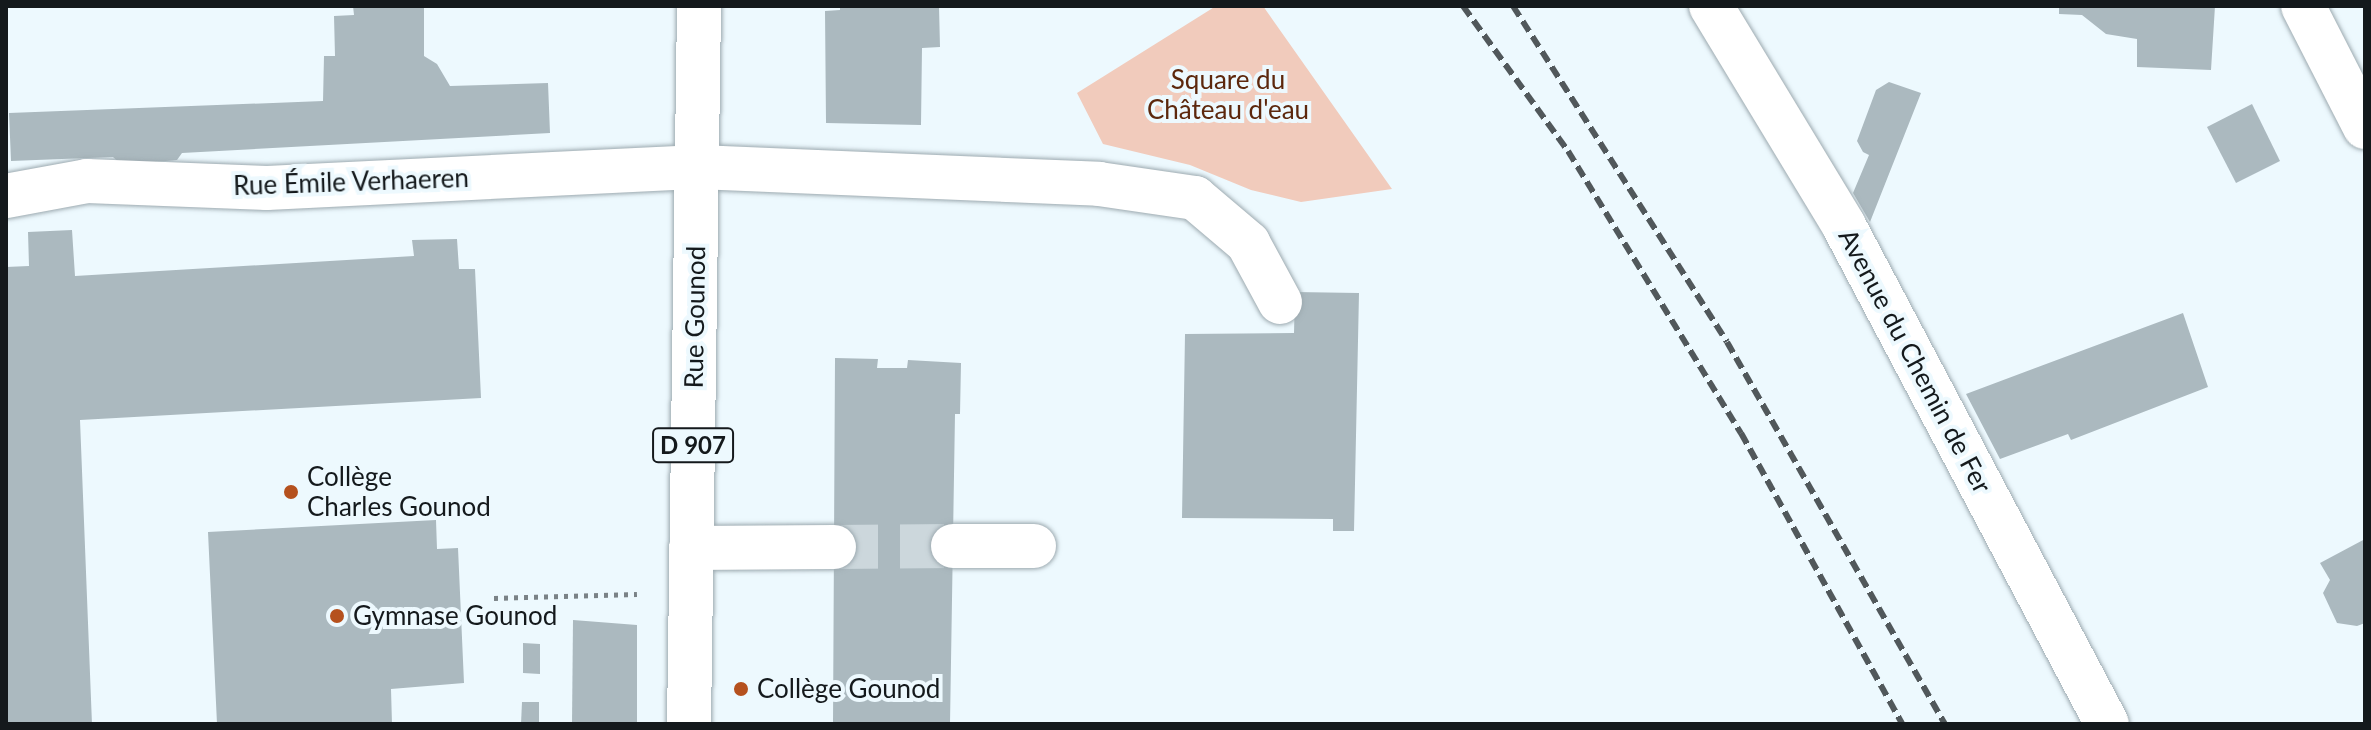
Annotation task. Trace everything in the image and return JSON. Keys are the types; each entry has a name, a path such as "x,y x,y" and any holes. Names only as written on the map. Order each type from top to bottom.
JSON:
{"street":[{"name":"Rue Gounod","path":"689,724 699,6"},
{"name":"Avenue du Chemin de Fer","path":"1711,6 1844,226 2107,724"},
{"path":"2303,6 2365,127"},
{"name":"Rue Émile Verhaeren","path":"6,196 87,181 267,188 698,167 1099,184 1195,198 1248,243 1280,302"},
{"path":"953,546 1034,546"},
{"path":"691,548 834,547"}],"path":[{"path":"494,598 690,593"}],"green space":[{"name":"Square du Château d'eau","path":"1216,6 1263,6 1392,189 1301,202 1251,190 1190,165 1103,144 1077,93"}],"building":[{"path":"353,6 424,6 424,56 437,64 450,86 548,83 550,133 182,153 177,160 122,165 113,157 11,161 9,113 323,101 324,56 335,56 334,16 354,15"},
{"path":"840,6 939,6 940,47 922,48 921,125 826,123 825,11 840,10"},
{"path":"2059,6 2215,6 2211,70 2137,67 2137,39 2106,34 2082,15 2059,14"},
{"path":"1889,82 1921,93 1870,222 1853,193 1869,155 1863,152 1857,141 1876,90"},
{"path":"2252,104 2280,161 2236,183 2207,127"},
{"path":"72,230 75,276 414,256 412,240 457,239 459,269 475,269 481,398 80,420 92,724 6,724 6,267 29,266 28,232"},
{"path":"1295,292 1359,293 1354,531 1333,531 1333,519 1182,518 1185,334 1294,333"},
{"path":"2183,313 2208,387 2071,440 2068,434 2000,459 1966,394"},
{"path":"835,358 878,359 877,368 907,368 908,360 961,363 960,414 955,414 950,724 833,724"},
{"name":"Gymnase Gounod","path":"436,520 437,549 458,548 464,683 391,689 392,724 217,724 208,532"},
{"path":"2365,539 2365,623 2357,626 2337,623 2323,593 2330,580 2320,563"},
{"path":"573,620 637,625 637,724 572,724"},
{"path":"523,643 540,644 540,674 523,673"},
{"path":"522,702 539,702 539,724 521,724"}],"tunnel":[{"path":"834,547 953,546"}],"railway":[{"path":"1463,6 1568,151 1741,433 1902,724"},
{"path":"1513,6 1727,342 1945,724"}],"place":[{"name":"Collège Charles Gounod","path":"291,492"},
{"name":"Gymnase Gounod","path":"337,616"},
{"name":"Collège Gounod","path":"741,689"}]}
